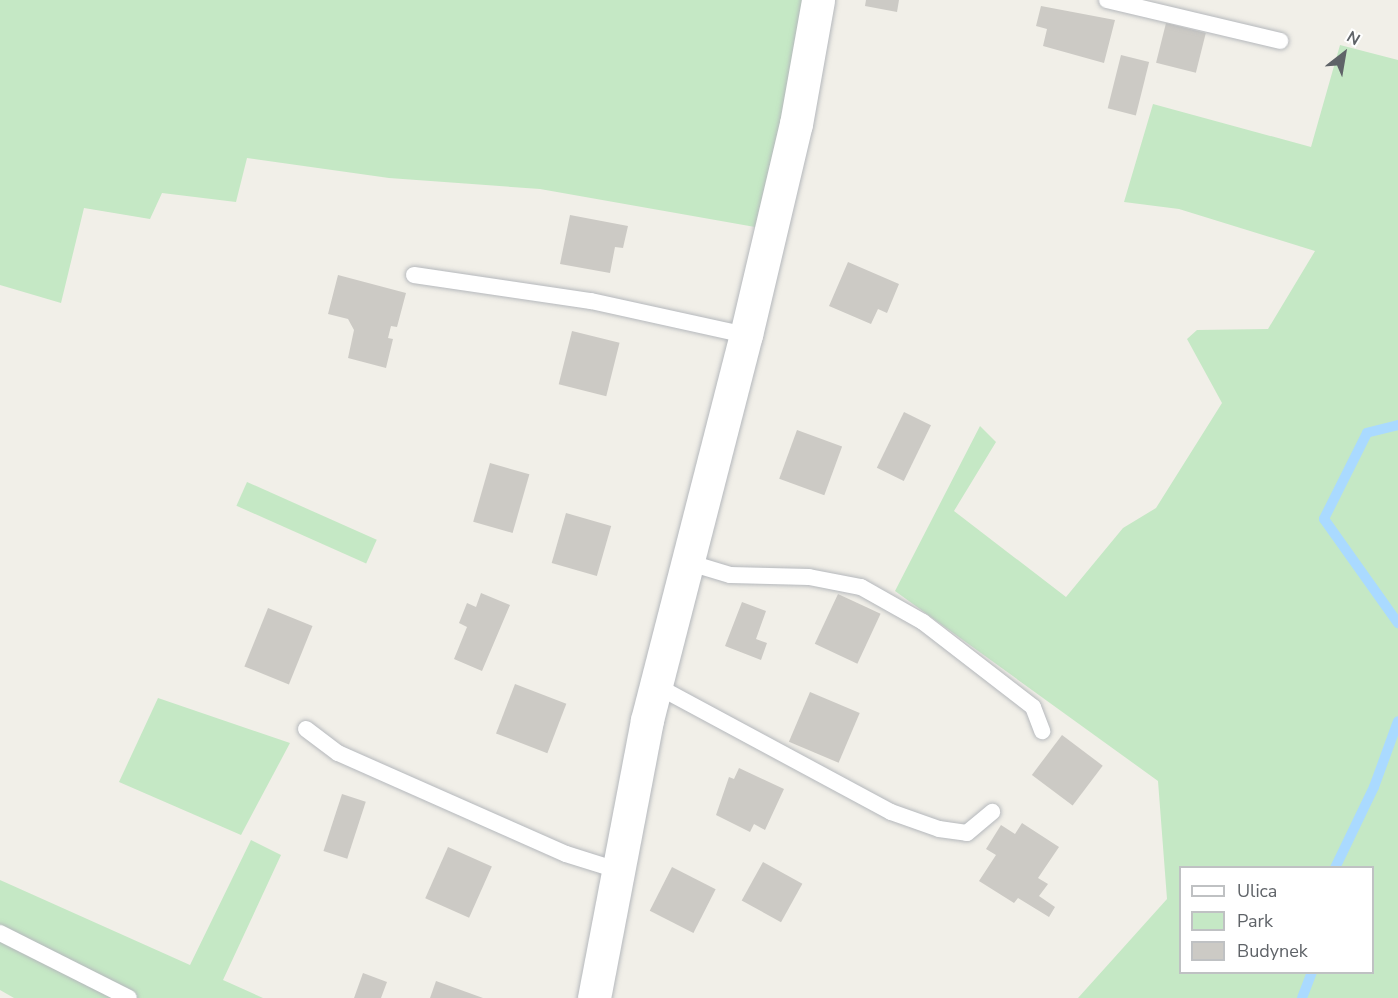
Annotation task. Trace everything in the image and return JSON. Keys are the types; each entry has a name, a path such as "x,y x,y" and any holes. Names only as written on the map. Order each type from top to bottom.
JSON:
{"street":[{"path":"594,998 617,870 655,685 746,335 796,124 818,0"}],"lane":[{"path":"1107,0 1280,41"},
{"path":"414,275 591,301 746,335"},
{"path":"687,562 730,575 809,577 861,587 923,622 1033,707 1042,731"},
{"path":"655,685 891,812 939,829 967,833 992,812"},
{"path":"306,729 338,753 566,854 617,870"},
{"path":"0,933 129,998"}],"green space":[{"path":"0,0 803,0 786,97 755,227 540,189 389,178 247,158 236,202 162,193 150,219 84,208 61,303 0,285"},
{"path":"1340,45 1398,60 1398,998 1078,998 1167,899 1158,781 895,591 980,426 996,442 954,511 1066,597 1123,528 1156,508 1222,403 1187,339 1197,330 1268,329 1315,251 1179,209 1124,202 1153,104 1311,147"},
{"path":"247,482 377,540 366,564 236,506"},
{"path":"158,698 290,743 241,835 119,782"},
{"path":"251,840 281,855 223,980 263,998 14,998 0,990 0,880 190,965"}],"building":[{"path":"866,0 899,0 897,12 865,6"},
{"path":"1041,6 1115,20 1104,63 1043,46 1047,29 1036,26"},
{"path":"1166,23 1206,33 1196,73 1156,63"},
{"path":"1121,55 1149,62 1136,115 1108,108"},
{"path":"570,215 628,226 623,248 615,247 610,273 560,264"},
{"path":"848,262 899,284 887,313 878,309 871,324 829,306"},
{"path":"338,275 406,293 397,327 391,326 388,338 393,339 386,368 348,358 354,330 348,319 328,314"},
{"path":"572,331 620,343 606,396 559,384"},
{"path":"904,412 931,425 904,481 877,468"},
{"path":"797,430 842,446 824,495 779,479"},
{"path":"490,463 529,474 513,533 473,522"},
{"path":"566,513 611,526 597,576 552,563"},
{"path":"481,593 510,605 482,671 454,659 467,627 459,623 467,603 476,607"},
{"path":"838,594 881,614 857,664 815,644"},
{"path":"742,602 766,611 756,639 767,643 761,660 725,646"},
{"path":"268,608 313,626 289,684 244,666"},
{"path":"515,684 566,704 547,753 496,733"},
{"path":"810,692 860,713 839,763 789,742"},
{"path":"1062,735 1103,766 1073,806 1032,775"},
{"path":"739,768 784,789 765,830 754,824 750,832 716,815 729,777 734,779"},
{"path":"342,794 366,802 347,859 323,851"},
{"path":"1022,823 1059,847 1038,878 1048,884 1039,896 1055,907 1049,917 1018,898 1014,903 979,881 996,855 986,849 1001,825 1015,834"},
{"path":"448,847 492,867 469,918 425,898"},
{"path":"763,862 802,884 781,922 742,900"},
{"path":"672,867 716,889 693,933 650,911"},
{"path":"363,973 387,982 381,998 354,998"},
{"path":"436,981 483,998 430,998"}],"waterway":[{"path":"1398,425 1367,433 1324,519 1398,623"},
{"path":"1336,866 1374,787 1398,721"},
{"path":"1302,998 1311,974"}]}
